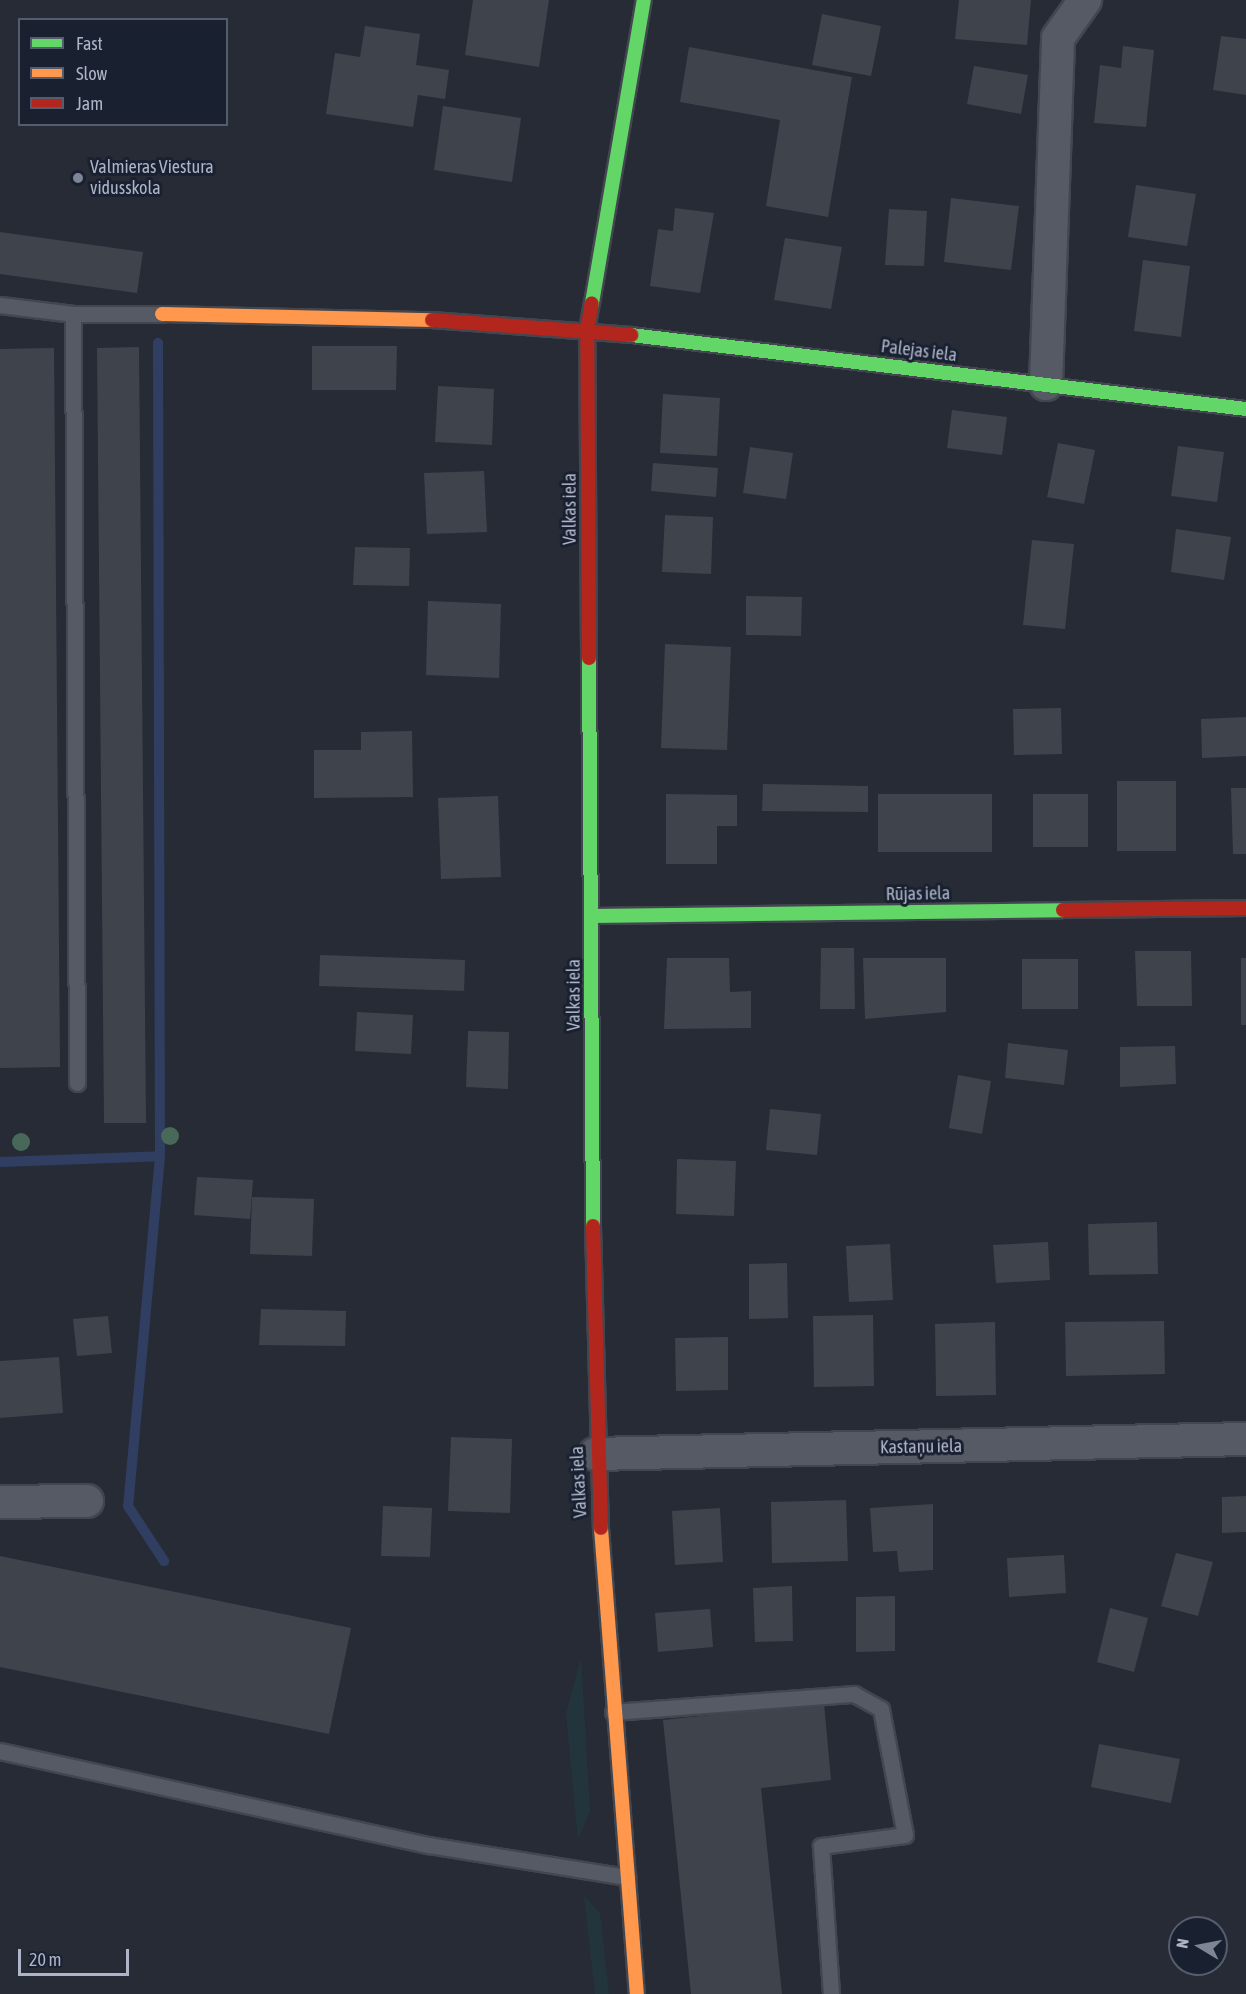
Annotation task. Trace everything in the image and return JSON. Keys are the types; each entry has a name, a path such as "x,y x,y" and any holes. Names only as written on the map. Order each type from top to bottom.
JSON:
{"main road":[{"name":"Valkas iela","path":"637,1994 613,1712 595,1454 587,330 644,0"},
{"name":"Palejas iela","path":"162,314 345,314 587,330 1246,409"},
{"name":"Rūjas iela","path":"591,916 1246,908"}],"street":[{"path":"1046,384 1058,38 1085,0"},
{"name":"Kastaņu iela","path":"595,1454 1246,1439"},
{"path":"0,1502 87,1501"}],"lane":[{"path":"0,304 73,314 162,314"},
{"path":"73,314 77,1083"},
{"path":"613,1712 854,1694 881,1709 905,1835 821,1846 831,1994"},
{"path":"0,1751 429,1845 627,1877"}],"shaded area":[{"path":"581,1657 590,1811 578,1839 566,1714"},
{"path":"584,1896 600,1913 609,1994 595,1994"}],"building":[{"path":"473,0 549,0 539,67 465,55"},
{"path":"959,0 1031,0 1027,45 955,39"},
{"path":"822,14 881,26 871,76 812,65"},
{"path":"365,26 420,34 416,65 449,70 445,99 418,95 413,127 326,114 335,53 360,57"},
{"path":"1221,36 1246,39 1246,95 1213,90"},
{"path":"1123,46 1154,50 1146,127 1094,123 1100,65 1121,68"},
{"path":"689,47 852,77 828,217 766,206 780,120 680,102"},
{"path":"974,66 1028,75 1021,114 967,104"},
{"path":"443,106 521,118 512,182 434,170"},
{"path":"1136,185 1196,194 1187,246 1128,237"},
{"path":"951,198 1019,206 1011,270 944,262"},
{"path":"675,208 714,213 700,293 650,286 658,229 673,231"},
{"path":"889,209 927,211 924,266 885,265"},
{"path":"0,232 143,252 137,293 0,274"},
{"path":"785,238 842,247 831,309 774,300"},
{"path":"1143,260 1190,266 1181,337 1134,331"},
{"path":"312,346 397,346 396,390 312,390"},
{"path":"139,347 146,1123 104,1123 97,348"},
{"path":"54,348 60,1067 0,1068 0,349"},
{"path":"438,386 494,389 492,445 435,442"},
{"path":"663,394 720,398 717,456 660,453"},
{"path":"952,410 1007,417 1002,455 947,448"},
{"path":"1058,443 1095,450 1084,504 1047,497"},
{"path":"1178,446 1224,452 1217,502 1171,496"},
{"path":"750,447 793,453 786,499 743,493"},
{"path":"653,463 718,468 716,497 651,491"},
{"path":"484,471 487,532 427,534 424,473"},
{"path":"665,515 713,517 711,574 662,572"},
{"path":"1176,529 1231,537 1224,580 1171,572"},
{"path":"1032,540 1074,544 1065,629 1023,625"},
{"path":"355,547 410,548 409,586 353,585"},
{"path":"746,596 802,597 801,636 746,635"},
{"path":"428,601 501,604 499,678 426,675"},
{"path":"665,644 731,647 727,750 661,748"},
{"path":"1061,708 1062,754 1014,755 1013,709"},
{"path":"1246,717 1246,756 1202,758 1201,719"},
{"path":"412,731 413,797 314,798 314,750 361,750 361,732"},
{"path":"1117,781 1176,781 1176,851 1117,851"},
{"path":"763,784 868,786 868,812 762,811"},
{"path":"1231,788 1246,788 1246,854 1233,854"},
{"path":"666,794 737,795 737,826 717,826 717,864 666,864"},
{"path":"878,794 992,794 992,852 878,852"},
{"path":"1033,794 1088,794 1088,847 1033,847"},
{"path":"498,796 501,877 441,879 438,798"},
{"path":"821,948 854,948 855,1009 820,1009"},
{"path":"1135,951 1191,951 1192,1006 1137,1006"},
{"path":"320,955 465,960 464,991 319,986"},
{"path":"667,958 729,958 730,992 751,991 751,1028 664,1029"},
{"path":"863,958 946,958 946,1012 865,1019"},
{"path":"1241,958 1246,958 1246,1025 1241,1025"},
{"path":"1022,959 1078,959 1078,1009 1022,1009"},
{"path":"357,1012 413,1015 411,1054 355,1051"},
{"path":"468,1031 509,1032 508,1089 466,1087"},
{"path":"1008,1043 1068,1050 1064,1085 1005,1078"},
{"path":"1175,1046 1176,1084 1120,1087 1120,1047"},
{"path":"958,1075 991,1081 982,1134 949,1128"},
{"path":"770,1109 821,1114 817,1155 766,1150"},
{"path":"677,1159 736,1161 734,1216 676,1214"},
{"path":"197,1177 253,1180 250,1219 194,1215"},
{"path":"252,1197 314,1199 312,1256 250,1254"},
{"path":"1157,1222 1158,1274 1089,1275 1088,1224"},
{"path":"1048,1242 1050,1280 996,1283 993,1245"},
{"path":"890,1244 893,1300 849,1302 846,1246"},
{"path":"787,1263 788,1318 749,1319 749,1264"},
{"path":"261,1309 346,1311 345,1346 259,1345"},
{"path":"873,1315 874,1386 814,1387 813,1316"},
{"path":"108,1316 112,1353 77,1356 73,1319"},
{"path":"1164,1321 1165,1374 1066,1376 1065,1322"},
{"path":"995,1322 996,1395 936,1396 935,1324"},
{"path":"728,1337 728,1390 676,1391 675,1338"},
{"path":"59,1357 63,1413 0,1418 0,1361"},
{"path":"451,1437 512,1439 510,1513 448,1511"},
{"path":"1246,1496 1246,1532 1222,1533 1222,1497"},
{"path":"846,1500 848,1561 772,1563 771,1502"},
{"path":"933,1504 933,1570 899,1572 897,1551 873,1552 870,1508"},
{"path":"383,1506 432,1508 430,1557 381,1556"},
{"path":"720,1508 723,1562 675,1565 672,1511"},
{"path":"1176,1553 1213,1562 1198,1616 1161,1606"},
{"path":"1064,1555 1066,1593 1009,1597 1007,1558"},
{"path":"0,1556 351,1628 329,1734 0,1667"},
{"path":"792,1586 793,1641 755,1642 753,1588"},
{"path":"895,1596 895,1651 856,1652 856,1597"},
{"path":"1110,1608 1148,1618 1134,1672 1097,1662"},
{"path":"710,1609 713,1647 658,1652 655,1613"},
{"path":"824,1703 831,1780 761,1788 782,1994 691,1994 663,1720"},
{"path":"1099,1744 1180,1759 1171,1803 1091,1787"}],"waterway":[{"path":"158,343 160,1156 128,1506 164,1561"},
{"path":"0,1162 160,1156"}],"traffic: fast":[{"path":"592,303 644,0"},
{"path":"631,335 1246,409"},
{"path":"589,658 593,1226"},
{"path":"591,916 1063,910"}],"traffic: slow":[{"path":"162,314 432,320"},
{"path":"601,1528 637,1994"}],"traffic: jam":[{"path":"589,658 587,330 592,303"},
{"path":"432,320 631,335"},
{"path":"1063,910 1246,908"},
{"path":"593,1226 601,1528"}],"place":[{"name":"Valmieras Viestura vidusskola","path":"78,178"}]}
